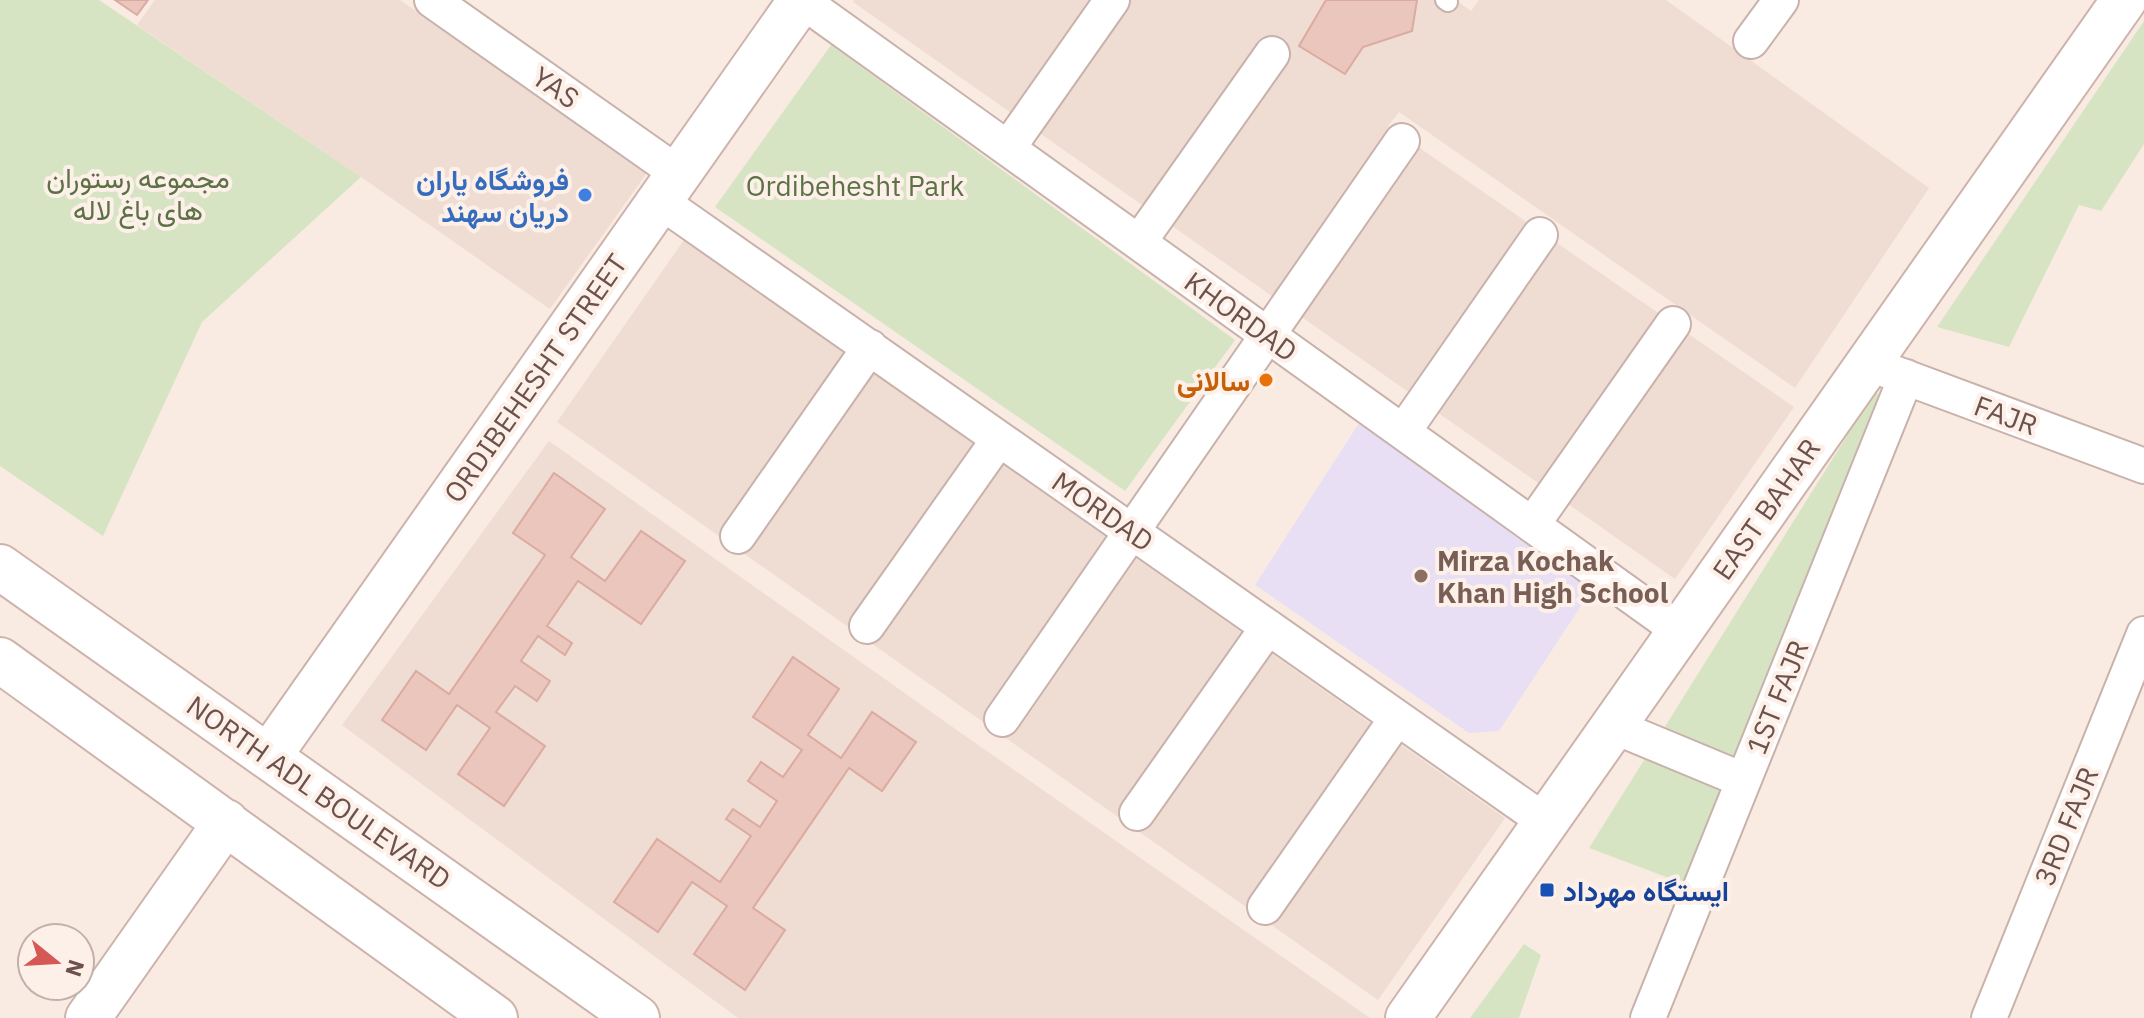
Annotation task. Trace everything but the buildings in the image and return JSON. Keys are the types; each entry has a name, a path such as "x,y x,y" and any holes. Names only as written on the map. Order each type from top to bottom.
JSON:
{"street":[{"name":"YAS","path":"432,0 468,10 670,187"},
{"name":"KHORDAD","path":"801,0 1680,631"},
{"name":"ORDIBEHESHT STREET","path":"269,756 801,0"},
{"path":"1008,148 1112,0"},
{"path":"1751,41 1781,0"},
{"name":"EAST BAHAR","path":"1408,1018 1680,631 1887,370 2124,0"},
{"path":"1139,242 1272,54"},
{"path":"1002,719 1402,141"},
{"name":"MORDAD","path":"670,187 870,347 1546,822"},
{"path":"1403,432 1540,235"},
{"path":"1532,525 1673,324"},
{"path":"738,536 870,347"},
{"name":"FAJR","path":"1887,370 2144,466"},
{"name":"1ST FAJR","path":"1648,1018 1743,780 1887,370"},
{"path":"867,626 999,439"},
{"name":"NORTH ADL BOULEVARD","path":"0,567 637,1018"},
{"path":"1137,813 1268,627"},
{"name":"3RD FAJR","path":"1989,1018 2144,634"},
{"path":"0,660 495,1018"},
{"path":"1265,907 1397,718"},
{"path":"1613,726 1743,780"},
{"path":"88,1018 226,822"}],"shaded area":[{"path":"155,0 400,0 649,170 550,309 137,25"},
{"path":"854,0 1456,0 1471,11 1479,0 1666,0 1929,188 1795,388 1399,112 1388,126 1794,407 1675,579"},
{"path":"684,240 1505,818 1378,1000 557,422"},
{"name":"Mirza Kochak Khan High School","path":"1361,420 1577,568 1590,592 1499,731 1469,733 1255,585"},
{"path":"549,441 1370,1018 738,1018 342,725"}],"green space":[{"name":"مجموعه رستوران های باغ لاله","path":"0,0 99,0 361,177 202,322 103,536 0,466"},
{"path":"2144,21 2144,144 2101,211 2079,205 2009,347 1937,327"},
{"name":"Ordibehesht Park","path":"831,45 1235,340 1125,491 715,207"},
{"path":"1875,391 1884,401 1685,884 1589,848"},
{"path":"1524,944 1541,955 1519,1018 1470,1018"}],"place":[{"name":"فروشگاه یاران دریان سهند","path":"585,195"},
{"name":"سالانی","path":"1266,380"},
{"name":"Mirza Kochak Khan High School","path":"1421,576"},
{"name":"ایستگاه مهرداد","path":"1547,890"}]}
